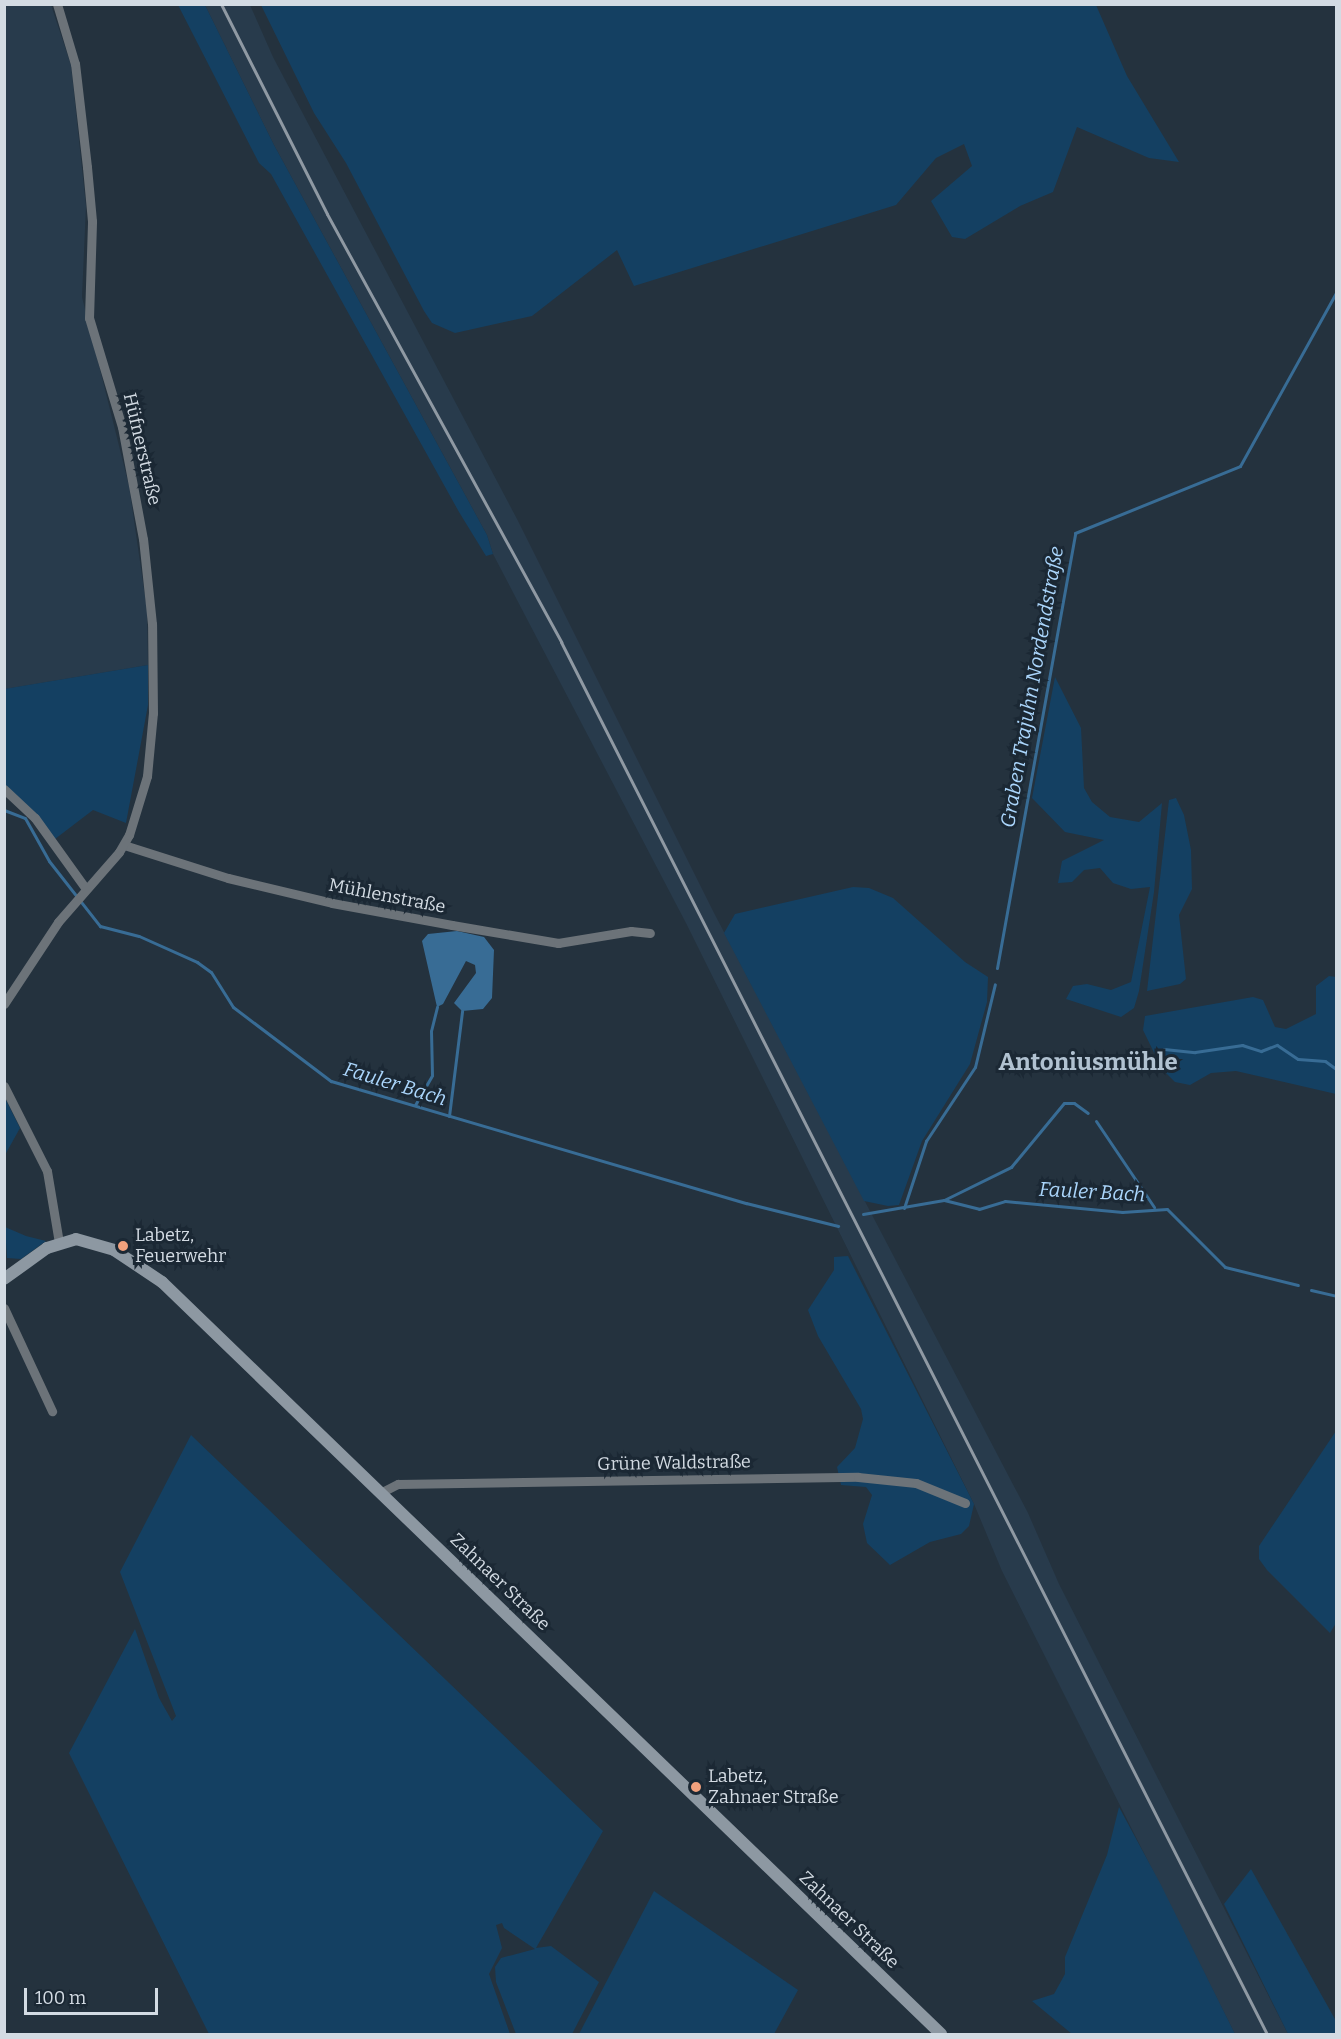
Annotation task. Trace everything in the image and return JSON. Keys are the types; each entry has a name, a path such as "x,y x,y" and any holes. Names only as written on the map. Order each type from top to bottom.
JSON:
{"main road":[{"name":"Zahnaer Straße","path":"59,1243 76,1239 97,1243 162,1282 941,2034"},
{"path":"4,1280 59,1243"}],"street":[{"name":"Hüfnerstraße","path":"4,1004 72,905 124,845 138,813 149,764 153,693 151,608 133,480 117,408 89,318 92,221 87,166 75,64 57,4"},
{"path":"4,789 35,818 85,891"},
{"name":"Mühlenstraße","path":"124,845 228,878 332,903 558,943 631,932 650,933"},
{"path":"4,1086 47,1171 59,1243"},
{"path":"4,1308 52,1411"},
{"name":"Grüne Waldstraße","path":"382,1492 398,1484 858,1477 916,1483 965,1503"}],"shaded area":[{"path":"4,5 51,5 71,65 86,206 82,297 129,486 147,610 148,665 5,689"},
{"path":"178,5 205,5 274,145 487,535 493,554 486,556 459,512 271,174 259,163"},
{"path":"205,5 250,5 273,57 517,519 713,911 1028,1513 1059,1584 1288,2034 1235,2034 1002,1571 974,1504 687,925 493,554 487,535 274,145"},
{"path":"261,5 1096,5 1127,76 1179,162 1149,158 1077,127 1053,192 1020,206 965,239 952,237 931,201 972,166 964,144 936,158 896,205 634,286 617,250 532,316 455,333 432,323 424,311 346,163 314,113"},
{"path":"148,665 148,705 126,823 93,810 55,839 5,786 4,689"},
{"path":"1055,677 1081,728 1084,788 1092,802 1110,817 1139,822 1162,803 1154,892 1139,991 1134,1008 1121,1017 1066,999 1073,986 1087,984 1111,990 1131,982 1150,887 1131,889 1113,883 1100,868 1084,870 1072,882 1058,883 1062,861 1104,840 1065,832 1032,798"},
{"path":"1176,798 1184,815 1191,850 1192,889 1179,915 1186,979 1180,984 1147,991 1169,800"},
{"path":"853,887 869,888 893,898 965,962 988,977 987,1002 970,1064 922,1141 899,1205 888,1206 864,1201 724,933 735,914"},
{"path":"457,931 484,937 494,950 492,998 483,1009 462,1011 454,1003 476,973 475,965 466,961 443,1004 437,1007 422,941 428,934"},
{"path":"1329,976 1336,977 1336,1094 1236,1071 1211,1073 1190,1085 1175,1082 1162,1069 1143,1030 1145,1016 1253,997 1263,1000 1275,1027 1286,1029 1316,1014 1316,986"},
{"path":"5,1098 20,1128 5,1155"},
{"path":"5,1227 46,1241 21,1259 7,1258"},
{"path":"848,1256 974,1504 969,1526 961,1534 930,1542 890,1565 867,1543 863,1524 872,1495 866,1487 841,1485 837,1467 855,1448 863,1419 861,1409 818,1336 808,1310 834,1270 834,1257"},
{"path":"1336,1431 1336,1623 1330,1633 1267,1570 1259,1559 1259,1546"},
{"path":"191,1435 603,1831 536,1948 551,1946 599,1982 572,2034 516,2034 496,1982 495,1967 501,1958 535,1949 504,1928 502,1923 496,1925 502,1948 489,1974 510,2034 209,2034 69,1753 135,1629 159,1698 172,1721 176,1716 120,1572"},
{"path":"1119,1807 1161,1885 1235,2034 1072,2034 1032,2001 1054,1994 1065,1974 1065,1957 1107,1855"},
{"path":"1251,1869 1336,2021 1336,2034 1288,2034 1224,1904"},
{"path":"654,1891 798,1990 774,2034 579,2034"}],"waterway":[{"name":"Graben Trajuhn Nordendstraße","path":"997,968 1075,533 1240,466 1336,293"},
{"name":"Fauler Bach","path":"4,810 25,818 49,861 100,926 139,936 197,962 211,972 233,1007 331,1081 746,1203 838,1226"},
{"name":"Graben Trajuhn Nordendstraße","path":"904,1208 926,1141 975,1067 995,984"},
{"path":"415,1105 432,1075 431,1031 437,1007"},
{"path":"449,1116 462,1011"},
{"path":"1164,1049 1195,1052 1242,1045 1261,1051 1277,1045 1298,1059 1325,1061 1336,1069"},
{"path":"944,1200 1011,1167 1064,1103 1074,1103 1088,1113"},
{"path":"1096,1121 1154,1207"},
{"name":"Fauler Bach","path":"863,1214 944,1200 979,1209 1005,1201 1122,1212 1167,1209 1225,1267 1298,1285"},
{"name":"Fauler Bach","path":"1311,1290 1336,1296"}],"railway":[{"path":"221,4 327,214 561,642 1267,2034"}],"place":[{"name":"Labetz, Feuerwehr","path":"123,1246"},
{"name":"Labetz, Zahnaer Straße","path":"696,1787"}],"district":[{"name":"Antoniusmühle","path":"1088,1063"}]}
